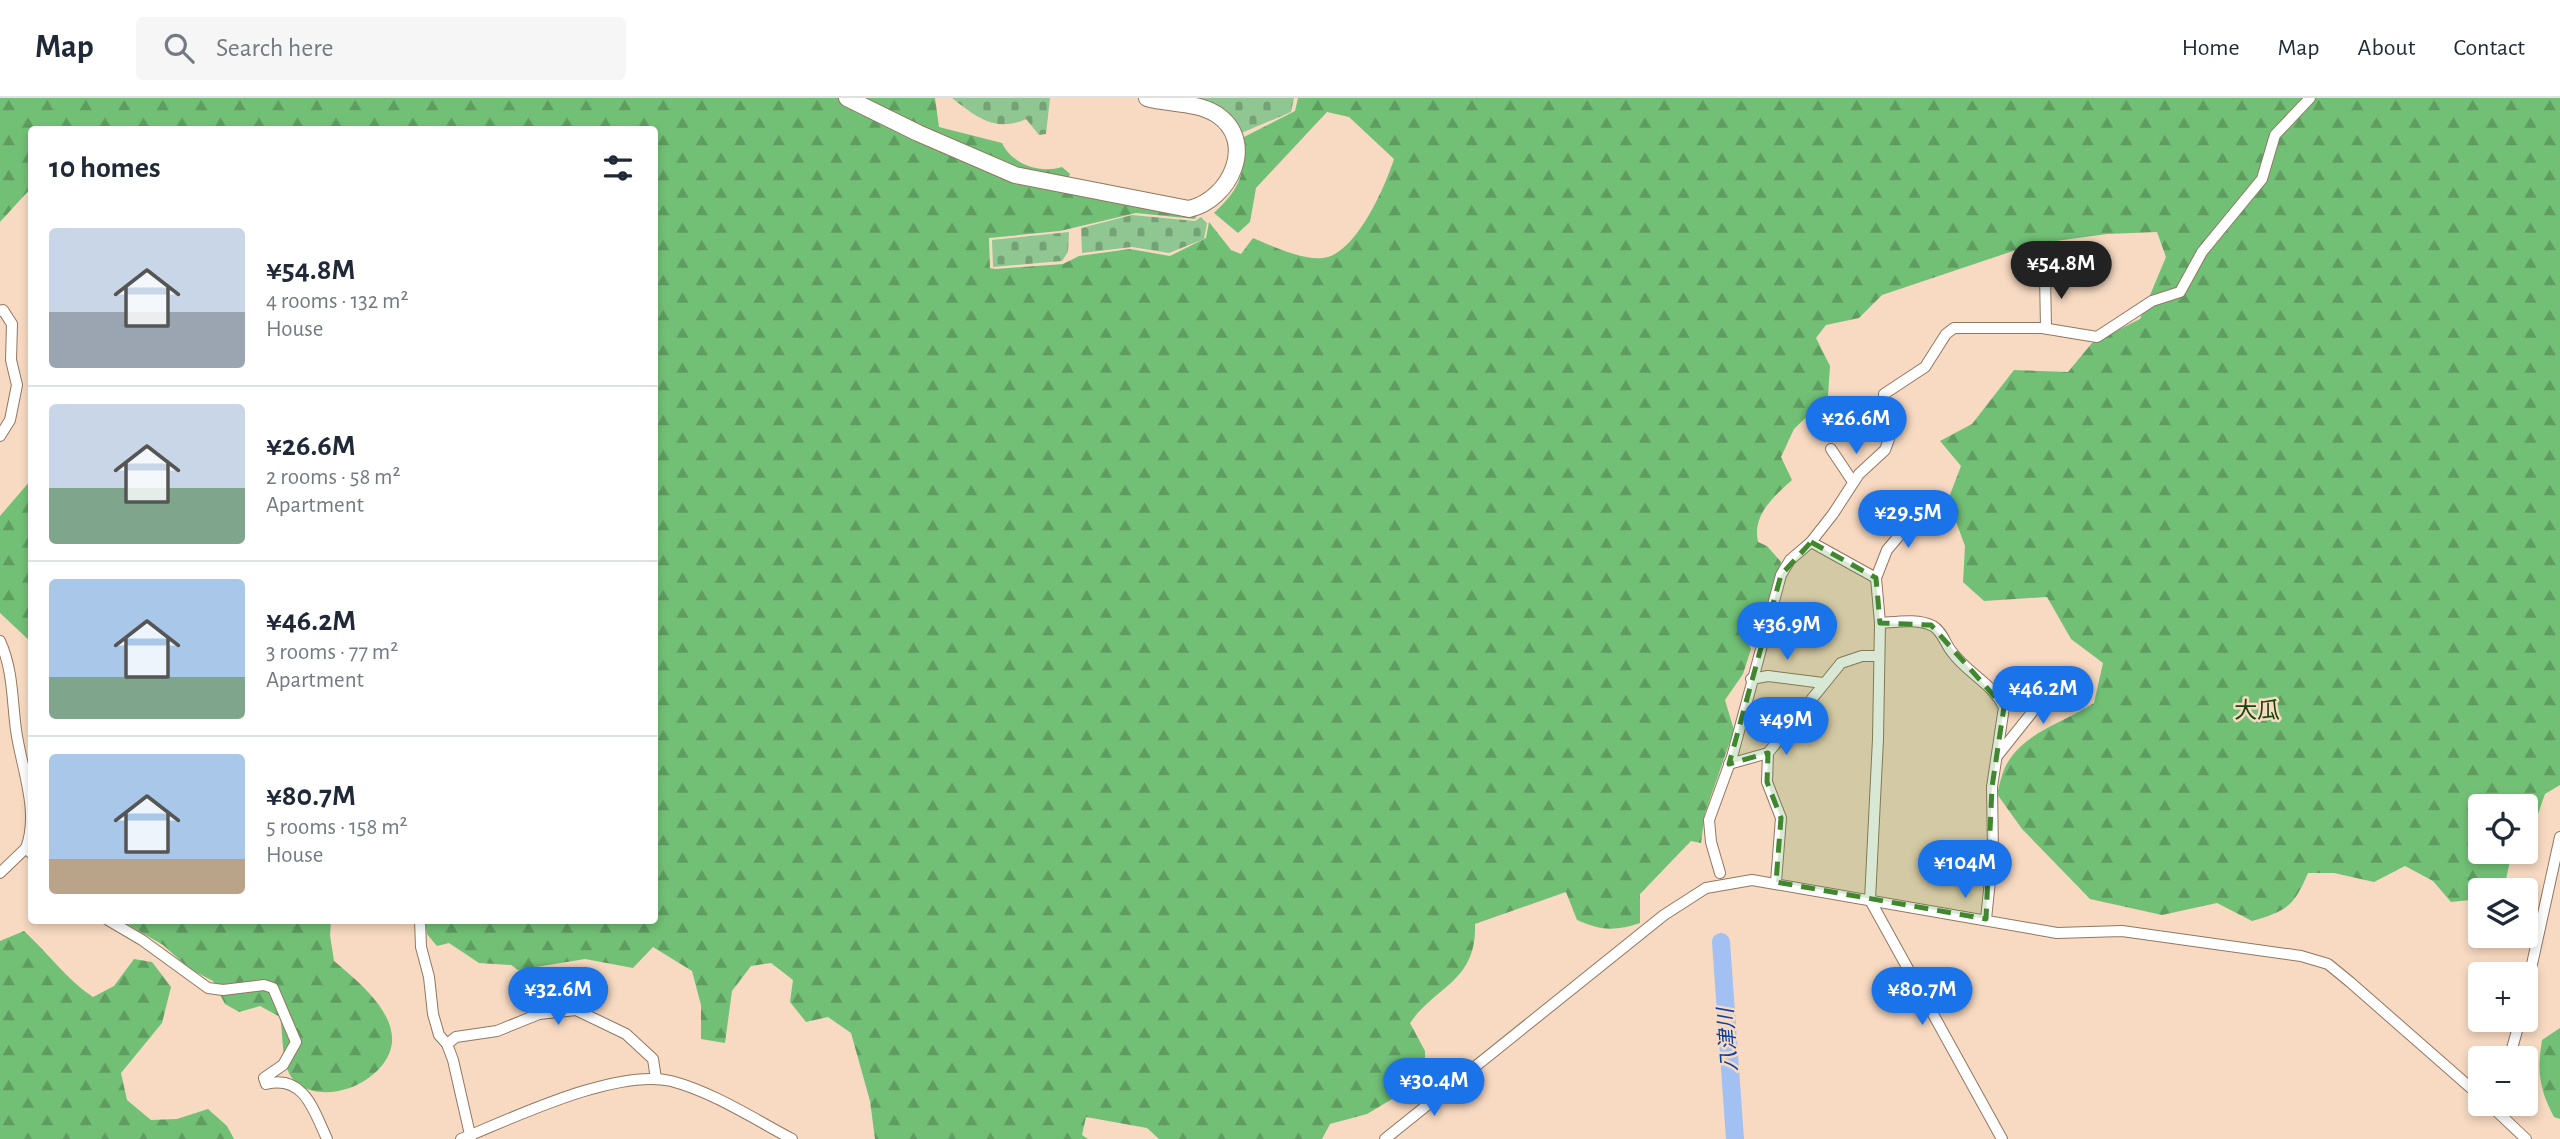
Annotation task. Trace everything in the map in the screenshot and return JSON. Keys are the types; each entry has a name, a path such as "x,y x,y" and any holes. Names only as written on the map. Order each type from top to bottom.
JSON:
{"street":[{"path":"848,98 930,139 1015,175 1189,209 1210,201 1223,191 1237,157 1230,129 1218,115 1206,110 1147,98"},
{"path":"1720,873 1711,842 1709,820 1729,764 1781,575 1790,560 1811,542 1853,482 1885,450 1889,439 1884,394 1925,368 1946,334 1954,328 2046,328 2097,337 2152,301 2180,292 2202,252 2262,179 2276,135 2311,98"},
{"path":"2045,275 2046,328"},
{"path":"0,311 4,310 12,324 10,360 17,384 10,420 0,436"},
{"path":"1831,449 1853,482"},
{"path":"1921,510 1887,550 1875,579 1880,622 1877,656 1878,739 1870,900 2002,1139"},
{"path":"1811,542 1875,579"},
{"path":"1880,622 1913,621 1931,625 1940,632 1952,653 1999,696 2005,715 1992,787 1993,852 1986,919"},
{"path":"0,640 12,686 16,730 28,797"},
{"path":"1729,764 1768,753 1841,663 1862,656 1877,656"},
{"path":"1751,679 1768,676 1823,683"},
{"path":"1996,757 2041,701 2032,692"},
{"path":"1768,753 1767,782 1781,818 1776,882"},
{"path":"2532,962 2560,837"},
{"path":"0,873 28,852"},
{"path":"1385,1139 1691,897 1706,888 1732,881 1776,882 2057,933 2122,931 2301,956 2328,964 2468,1086"},
{"path":"114,924 142,940 208,988 223,990 264,985 273,988 296,1042 283,1065 264,1078 266,1084 284,1081 296,1086 310,1105 327,1139"},
{"path":"420,924 421,947 429,977 433,1014 439,1035 447,1044 468,1138 601,1086 625,1080 656,1079 694,1090 792,1139"},
{"path":"447,1044 456,1037 497,1031 539,1014 576,1010 626,1034 653,1059 656,1079"},
{"path":"2504,1116 2526,1139"}],"highlighted area":[{"path":"1811,542 1876,578 1880,623 1931,625 2004,707 1992,787 1986,919 1776,882 1781,818 1767,782 1768,753 1729,764 1781,575"}],"green space":[{"path":"0,98 935,98 939,127 1002,143 1012,157 1027,166 1044,169 1062,167 1070,174 1063,193 1197,215 1195,219 1136,213 1060,231 989,238 990,268 1063,264 1079,256 1130,249 1170,256 1206,238 1209,222 1231,250 1241,254 1253,238 1290,253 1320,258 1339,251 1360,229 1384,185 1394,159 1349,117 1327,112 1256,188 1250,222 1238,233 1214,213 1230,196 1239,180 1243,162 1242,138 1295,111 1298,98 2560,98 2560,785 2545,794 2538,814 2538,794 2468,794 2468,864 2509,864 2506,878 2468,878 2468,900 2451,902 2433,881 2405,866 2374,882 2334,873 2308,873 2288,906 2252,921 2217,903 2162,915 2090,899 2022,829 1997,794 2006,766 2025,742 2094,703 2103,663 2071,639 2047,597 1984,601 1963,582 1965,546 1948,500 1961,466 1940,441 1972,424 2014,370 2068,372 2092,343 2140,319 2166,257 2157,232 2107,234 2034,244 1882,295 1859,318 1826,325 1816,338 1830,366 1828,396 1794,429 1781,457 1792,480 1766,507 1758,523 1758,542 1767,546 1781,562 1761,630 1745,636 1751,649 1743,674 1725,700 1734,730 1705,813 1701,843 1691,841 1640,894 1640,923 1608,929 1586,924 1577,920 1566,892 1475,924 1474,943 1462,970 1410,1023 1425,1051 1425,1062 1410,1072 1409,1089 1367,1114 1330,1124 1322,1139 1159,1139 1147,1128 1086,1117 1082,1135 1088,1139 875,1139 870,1101 851,1033 828,1017 806,1022 790,1002 793,980 771,963 751,966 732,991 725,1043 701,1039 701,1005 692,971 653,947 633,968 585,959 518,970 511,965 479,963 449,943 437,946 427,934 425,924 658,924 658,126 28,126 28,191 0,222"},
{"path":"952,98 1050,98 1046,134 1039,135 1026,119 1005,124 987,121"},
{"path":"1180,98 1294,98 1291,112 1239,134"},
{"path":"1132,215 1195,221 1201,217 1207,223 1204,239 1169,253 1132,247 1082,253 1081,228"},
{"path":"1069,232 1068,252 1062,261 993,267 992,240"},
{"path":"28,483 28,639 0,613 0,516"},
{"path":"127,924 331,924 334,961 372,996 387,1019 392,1043 388,1057 368,1079 354,1086 339,1091 309,1090 297,1083 288,1070 280,1017 260,1006 239,1012 225,1004 213,981 190,969 163,945"},
{"path":"24,931 93,997 114,986 134,959 152,962 171,987 162,1023 121,1073 127,1100 151,1120 177,1119 208,1109 227,1126 234,1139 0,1139 0,941"},
{"path":"2560,1028 2560,1119 2554,1117 2542,1089 2540,1061 2542,1040"}],"waterway":[{"name":"八津川","path":"1721,942 1735,1139"}],"district":[{"name":"大瓜","path":"2257,711"}]}
